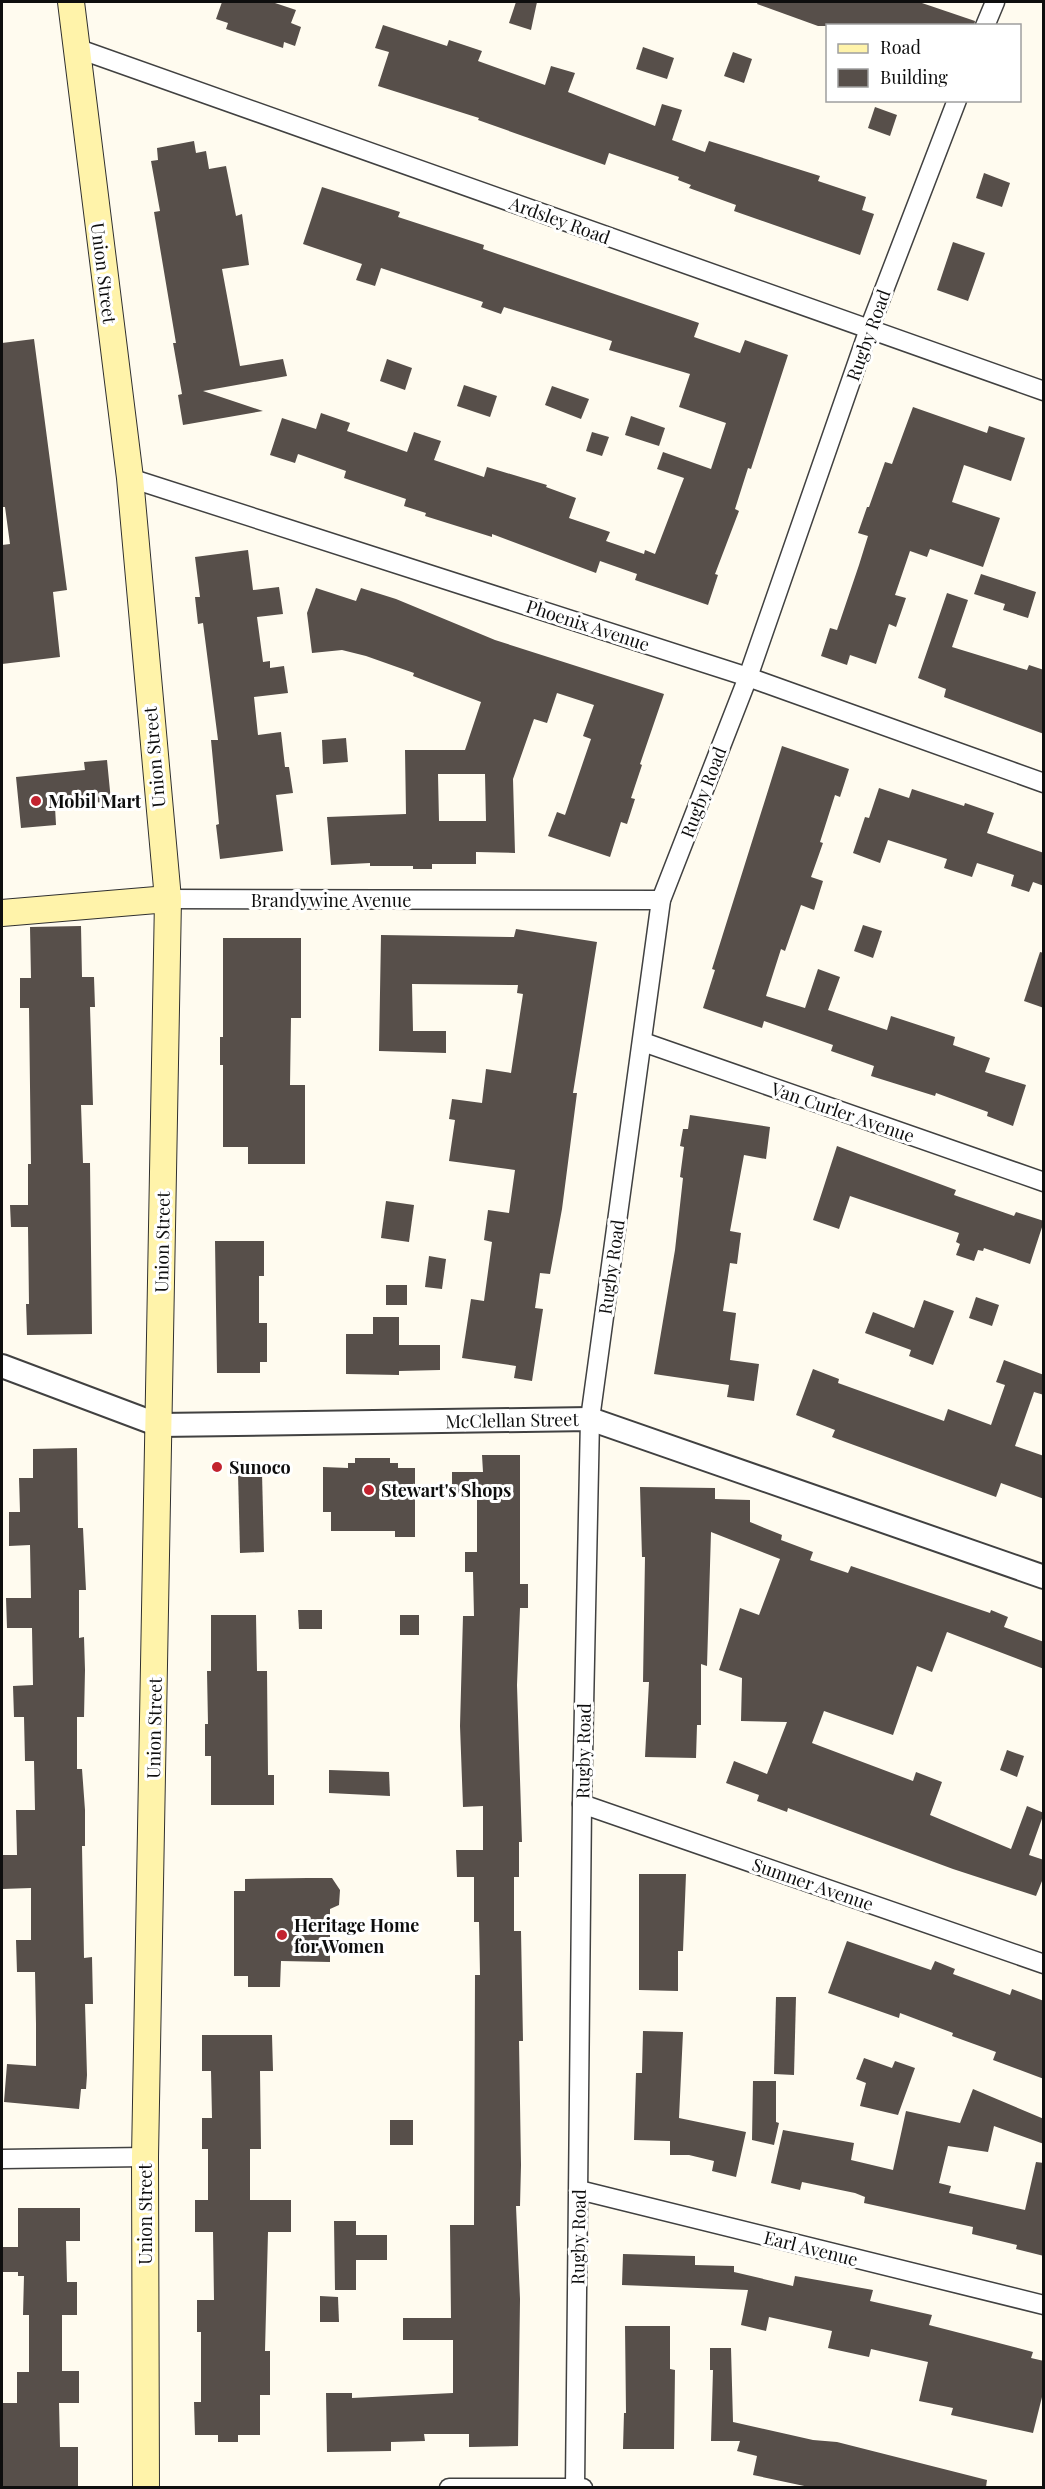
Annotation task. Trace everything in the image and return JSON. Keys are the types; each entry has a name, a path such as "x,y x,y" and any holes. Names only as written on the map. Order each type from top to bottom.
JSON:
{"main road":[{"name":"Union Street","path":"71,2 130,478 168,899 145,2157 146,2487"},
{"name":"Brandywine Avenue","path":"2,913 168,899"}],"street":[{"path":"986,24 995,2"},
{"name":"Ardsley Road","path":"76,48 1044,391"},
{"name":"Rugby Road","path":"577,2487 582,1804 590,1419 661,900 747,677 869,329 956,102"},
{"name":"Phoenix Avenue","path":"130,478 747,677 1044,783"},
{"name":"Brandywine Avenue","path":"168,899 661,900"},
{"name":"Van Curler Avenue","path":"643,1042 1044,1182"},
{"name":"McClellan Street","path":"2,1366 159,1425 590,1419 1044,1577"},
{"name":"Sumner Avenue","path":"582,1804 1044,1964"},
{"path":"2,2158 145,2157"},
{"name":"Earl Avenue","path":"579,2190 1044,2305"},
{"path":"449,2487 577,2487"}],"building":[{"path":"222,2 272,2 296,10 291,23 301,27 295,46 284,42 283,48 226,29 228,23 216,19"},
{"path":"516,2 537,2 531,30 509,23"},
{"path":"758,2 919,2 975,21 974,24 826,24 826,26 818,26 757,4"},
{"path":"383,25 447,46 449,40 482,51 478,61 545,85 551,66 575,73 568,92 655,126 662,104 682,110 672,140 705,152 709,141 820,176 818,181 866,197 862,210 874,214 860,255 734,211 736,205 689,188 691,185 678,180 679,177 609,153 605,165 478,120 479,118 378,86 389,52 375,48"},
{"path":"643,47 674,58 667,79 636,69"},
{"path":"733,52 752,59 744,83 724,76"},
{"path":"875,107 897,115 890,136 868,128"},
{"path":"194,141 196,153 206,151 209,169 226,166 236,216 242,214 249,265 222,269 240,366 283,359 287,376 203,391 263,411 183,425 178,395 182,394 173,343 176,343 154,212 160,211 151,161 158,160 157,148"},
{"path":"984,173 1010,183 1002,207 976,198"},
{"path":"322,187 400,212 398,217 484,245 483,249 699,323 694,337 740,353 745,340 788,355 751,469 748,468 735,509 739,511 715,574 718,575 708,605 635,580 637,574 600,561 596,573 492,534 492,537 425,516 426,513 404,506 406,499 344,478 346,471 298,454 295,463 270,455 282,418 316,429 321,413 350,423 347,431 407,452 414,432 441,441 434,460 484,477 487,467 547,485 546,487 576,498 569,518 610,532 606,541 644,554 645,550 655,554 684,478 657,469 663,452 711,469 726,423 679,407 690,374 609,350 612,341 504,307 501,314 481,307 483,302 381,268 375,286 356,280 362,264 303,244"},
{"path":"953,242 985,253 968,301 937,290"},
{"path":"34,339 67,590 53,592 60,657 2,664 2,545 10,544 5,507 2,507 2,343"},
{"path":"387,359 412,368 405,390 380,381"},
{"path":"464,385 497,396 490,417 457,406"},
{"path":"552,386 589,399 581,419 545,405"},
{"path":"913,407 987,433 989,426 1025,438 1011,481 964,465 952,502 1000,518 983,567 930,549 927,557 910,551 895,595 906,598 896,627 889,624 876,664 850,655 847,665 821,656 830,628 837,630 868,536 858,533 867,507 869,507 885,462 892,464"},
{"path":"631,416 665,428 659,446 625,435"},
{"path":"592,432 609,437 602,456 586,451"},
{"path":"248,550 253,590 279,587 283,614 257,617 263,662 270,661 270,668 284,666 288,693 254,697 258,735 281,732 285,767 289,767 293,793 276,795 283,851 220,859 211,740 218,740 203,623 198,624 195,597 200,597 195,557"},
{"path":"981,574 1036,592 1028,618 1003,610 1005,604 974,594"},
{"path":"316,588 356,601 361,588 396,599 495,640 664,694 640,764 642,765 631,798 635,799 627,824 621,822 610,857 548,836 557,812 565,815 591,739 583,736 594,705 557,693 547,723 534,719 513,779 515,853 476,852 476,864 432,864 432,869 413,869 413,866 370,866 370,863 331,865 327,817 406,814 405,750 465,750 481,702 413,676 414,673 366,656 342,650 312,653 307,613","holes":["438,774 485,774 486,821 439,821"]},
{"path":"947,593 968,600 952,647 1027,670 1029,665 1044,670 1044,734 944,697 946,689 918,678"},
{"path":"346,738 348,762 323,764 322,740"},
{"path":"782,746 849,769 840,797 835,795 820,842 823,843 811,877 823,881 814,910 801,905 785,951 781,949 766,996 805,1008 818,969 840,977 828,1010 887,1030 891,1016 955,1037 953,1045 990,1058 985,1072 1026,1085 1013,1126 987,1116 988,1112 936,1093 935,1096 871,1076 874,1066 831,1051 833,1045 764,1021 762,1028 703,1008 715,970 712,969"},
{"path":"107,760 111,801 55,807 56,825 21,828 16,777 85,770 84,762"},
{"path":"879,788 909,798 912,789 994,813 987,833 1044,853 1044,886 1033,882 1029,892 1011,886 1014,875 977,863 972,877 944,868 947,859 888,840 880,863 853,853 865,817 869,818"},
{"path":"863,925 882,931 873,958 854,951"},
{"path":"81,926 82,977 94,977 95,1007 90,1007 93,1105 81,1105 83,1163 90,1163 92,1334 27,1335 28,1227 11,1227 10,1205 28,1205 28,1164 31,1164 29,1008 20,1008 20,978 31,978 30,927"},
{"path":"516,929 597,942 573,1093 577,1093 562,1209 550,1274 540,1273 535,1308 543,1309 532,1381 514,1378 516,1366 462,1358 471,1299 484,1301 492,1242 484,1240 488,1210 509,1213 515,1170 449,1161 455,1120 449,1119 452,1099 482,1103 486,1069 511,1073 523,994 517,993 518,985 412,984 413,1031 446,1031 446,1053 379,1051 381,935 514,937"},
{"path":"223,938 301,938 301,1018 291,1018 290,1085 305,1085 305,1164 248,1164 248,1147 223,1147 223,1065 220,1065 220,1037 223,1037"},
{"path":"1040,952 1044,953 1044,1008 1024,1001"},
{"path":"690,1115 770,1127 766,1159 744,1155 730,1231 741,1233 737,1264 730,1263 723,1311 736,1313 730,1360 759,1364 754,1401 727,1397 729,1385 654,1374 675,1250 683,1178 680,1177 684,1147 680,1146 683,1129 688,1129"},
{"path":"837,1146 956,1190 954,1195 1014,1216 1016,1212 1044,1221 1030,1264 984,1248 983,1251 978,1250 974,1261 956,1255 960,1244 956,1242 959,1233 850,1196 839,1229 813,1220"},
{"path":"386,1201 414,1205 409,1242 381,1238"},
{"path":"215,1241 264,1241 264,1276 259,1276 259,1323 267,1323 267,1362 260,1362 260,1373 217,1373"},
{"path":"429,1256 446,1259 442,1289 425,1287"},
{"path":"386,1285 407,1285 407,1305 386,1305"},
{"path":"976,1297 999,1305 992,1326 969,1318"},
{"path":"924,1300 954,1311 933,1365 909,1356 911,1350 865,1333 873,1312 914,1328"},
{"path":"373,1317 399,1317 399,1345 440,1345 440,1370 399,1371 399,1375 346,1374 346,1334 373,1334"},
{"path":"1004,1360 1044,1375 1044,1395 1034,1392 1015,1446 1044,1456 1044,1499 1001,1483 996,1497 832,1437 835,1430 796,1415 813,1369 839,1379 838,1383 944,1421 948,1409 991,1425 1005,1385 996,1382"},
{"path":"77,1448 78,1528 83,1528 86,1590 79,1590 79,1638 84,1637 85,1670 84,1717 77,1717 77,1769 82,1769 85,1810 85,1846 82,1846 84,1958 92,1957 93,2004 85,2004 87,2075 86,2089 81,2089 79,2109 4,2102 7,2064 36,2066 36,2024 35,1972 17,1972 16,1940 31,1940 31,1888 2,1889 2,1855 17,1855 16,1810 35,1810 34,1761 25,1761 24,1717 14,1717 13,1686 33,1685 32,1628 7,1628 6,1598 31,1598 30,1545 9,1546 9,1512 20,1512 19,1478 33,1478 33,1449"},
{"path":"482,1455 520,1455 520,1584 528,1584 528,1608 520,1608 517,1685 522,1842 519,1842 519,1877 514,1877 514,1931 521,1931 523,2041 519,2041 520,2206 516,2206 520,2299 518,2446 469,2447 469,2434 424,2434 425,2441 391,2442 391,2451 327,2452 326,2393 352,2393 352,2398 453,2393 453,2340 403,2340 403,2318 451,2318 450,2225 474,2225 475,1975 480,1975 479,1922 474,1922 474,1877 457,1877 456,1850 483,1850 483,1806 463,1807 460,1726 463,1616 474,1616 473,1572 465,1572 465,1552 477,1552 477,1494 452,1494 452,1472 483,1472"},
{"name":"Stewart's Shops","path":"355,1458 390,1458 390,1463 398,1463 398,1468 415,1468 415,1537 395,1537 395,1531 331,1531 331,1512 323,1512 323,1467 348,1468 348,1463 355,1463"},
{"path":"238,1473 262,1473 264,1552 240,1553"},
{"path":"640,1487 715,1488 715,1499 750,1500 750,1522 782,1535 781,1540 813,1552 810,1560 848,1573 851,1566 990,1613 991,1610 1008,1617 1004,1627 1044,1642 1044,1669 947,1632 932,1672 917,1666 893,1735 824,1711 812,1743 913,1781 916,1772 942,1782 930,1815 1011,1849 1027,1806 1044,1813 1029,1855 1044,1860 1044,1876 1036,1896 953,1869 788,1808 787,1812 757,1801 759,1795 726,1783 734,1761 767,1774 787,1722 741,1721 742,1678 719,1670 740,1608 759,1615 780,1559 711,1532 707,1666 701,1664 701,1725 697,1725 696,1758 645,1757 649,1682 643,1682 645,1557 642,1557"},
{"path":"298,1610 322,1610 322,1629 299,1629"},
{"path":"211,1615 256,1615 257,1671 267,1671 268,1775 274,1775 274,1805 211,1805 211,1756 205,1756 205,1724 208,1724 207,1671 211,1671"},
{"path":"400,1615 419,1615 419,1635 400,1635"},
{"path":"1007,1750 1024,1756 1017,1777 1000,1770"},
{"path":"329,1770 389,1772 390,1796 329,1793"},
{"path":"639,1874 686,1874 683,1951 678,1951 678,1991 639,1990"},
{"name":"Heritage Home for Women","path":"332,1878 340,1890 339,1905 330,1909 330,1962 281,1961 280,1987 248,1987 248,1976 234,1976 234,1891 245,1891 245,1879"},
{"path":"847,1941 931,1970 935,1961 955,1969 953,1974 1010,1995 1012,1989 1044,2001 1044,2079 993,2060 996,2052 952,2036 953,2033 900,2013 899,2018 828,1993"},
{"path":"776,1997 796,1997 794,2075 774,2074"},
{"path":"643,2031 683,2032 679,2118 746,2132 736,2177 712,2171 714,2161 689,2155 670,2155 670,2141 634,2140 636,2073 642,2073"},
{"path":"202,2035 272,2035 273,2071 260,2071 261,2149 250,2149 250,2200 291,2200 291,2232 268,2232 265,2351 270,2351 270,2395 260,2395 260,2435 238,2435 238,2442 218,2442 218,2435 195,2435 194,2402 201,2402 201,2332 197,2332 197,2300 214,2300 213,2232 195,2232 195,2200 208,2200 208,2149 202,2149 202,2118 212,2118 211,2071 202,2071"},
{"path":"864,2058 892,2068 895,2061 915,2068 898,2115 860,2106 866,2083 856,2079"},
{"path":"753,2081 776,2081 776,2122 779,2123 774,2145 752,2140"},
{"path":"973,2089 1044,2119 1044,2144 994,2126 988,2152 948,2146 939,2183 951,2186 949,2193 1025,2210 1036,2162 1044,2163 1044,2256 1016,2249 1017,2245 972,2234 973,2227 864,2203 865,2197 855,2193 802,2182 800,2190 771,2183 783,2130 854,2143 851,2160 893,2170 906,2111 960,2123"},
{"path":"390,2120 413,2120 413,2145 390,2145"},
{"path":"18,2208 80,2208 80,2241 66,2241 67,2282 77,2282 77,2315 62,2315 62,2371 79,2371 79,2403 59,2403 60,2447 78,2447 78,2487 2,2487 2,2403 17,2403 17,2372 29,2372 29,2315 23,2315 24,2276 18,2276 18,2272 2,2272 2,2247 18,2247"},
{"path":"334,2221 356,2221 356,2235 387,2235 387,2260 356,2260 356,2290 335,2290"},
{"path":"623,2254 695,2256 695,2265 734,2266 734,2272 793,2286 795,2276 873,2290 870,2301 932,2315 929,2325 1033,2352 1031,2358 1044,2361 1044,2389 1033,2433 951,2415 953,2408 919,2401 928,2362 871,2349 869,2357 828,2348 832,2331 769,2317 766,2331 741,2325 748,2290 622,2285"},
{"path":"320,2296 338,2297 339,2322 320,2322"},
{"path":"625,2326 670,2326 670,2369 675,2370 674,2449 623,2449 624,2413 626,2413"},
{"path":"710,2348 731,2348 733,2422 813,2440 837,2442 987,2480 986,2487 809,2487 753,2475 757,2456 737,2451 740,2441 711,2441 713,2370 710,2370"}],"place":[{"name":"Mobil Mart","path":"36,801"},
{"name":"Sunoco","path":"217,1467"},
{"name":"Stewart's Shops","path":"369,1490"},
{"name":"Heritage Home for Women","path":"282,1935"}]}
